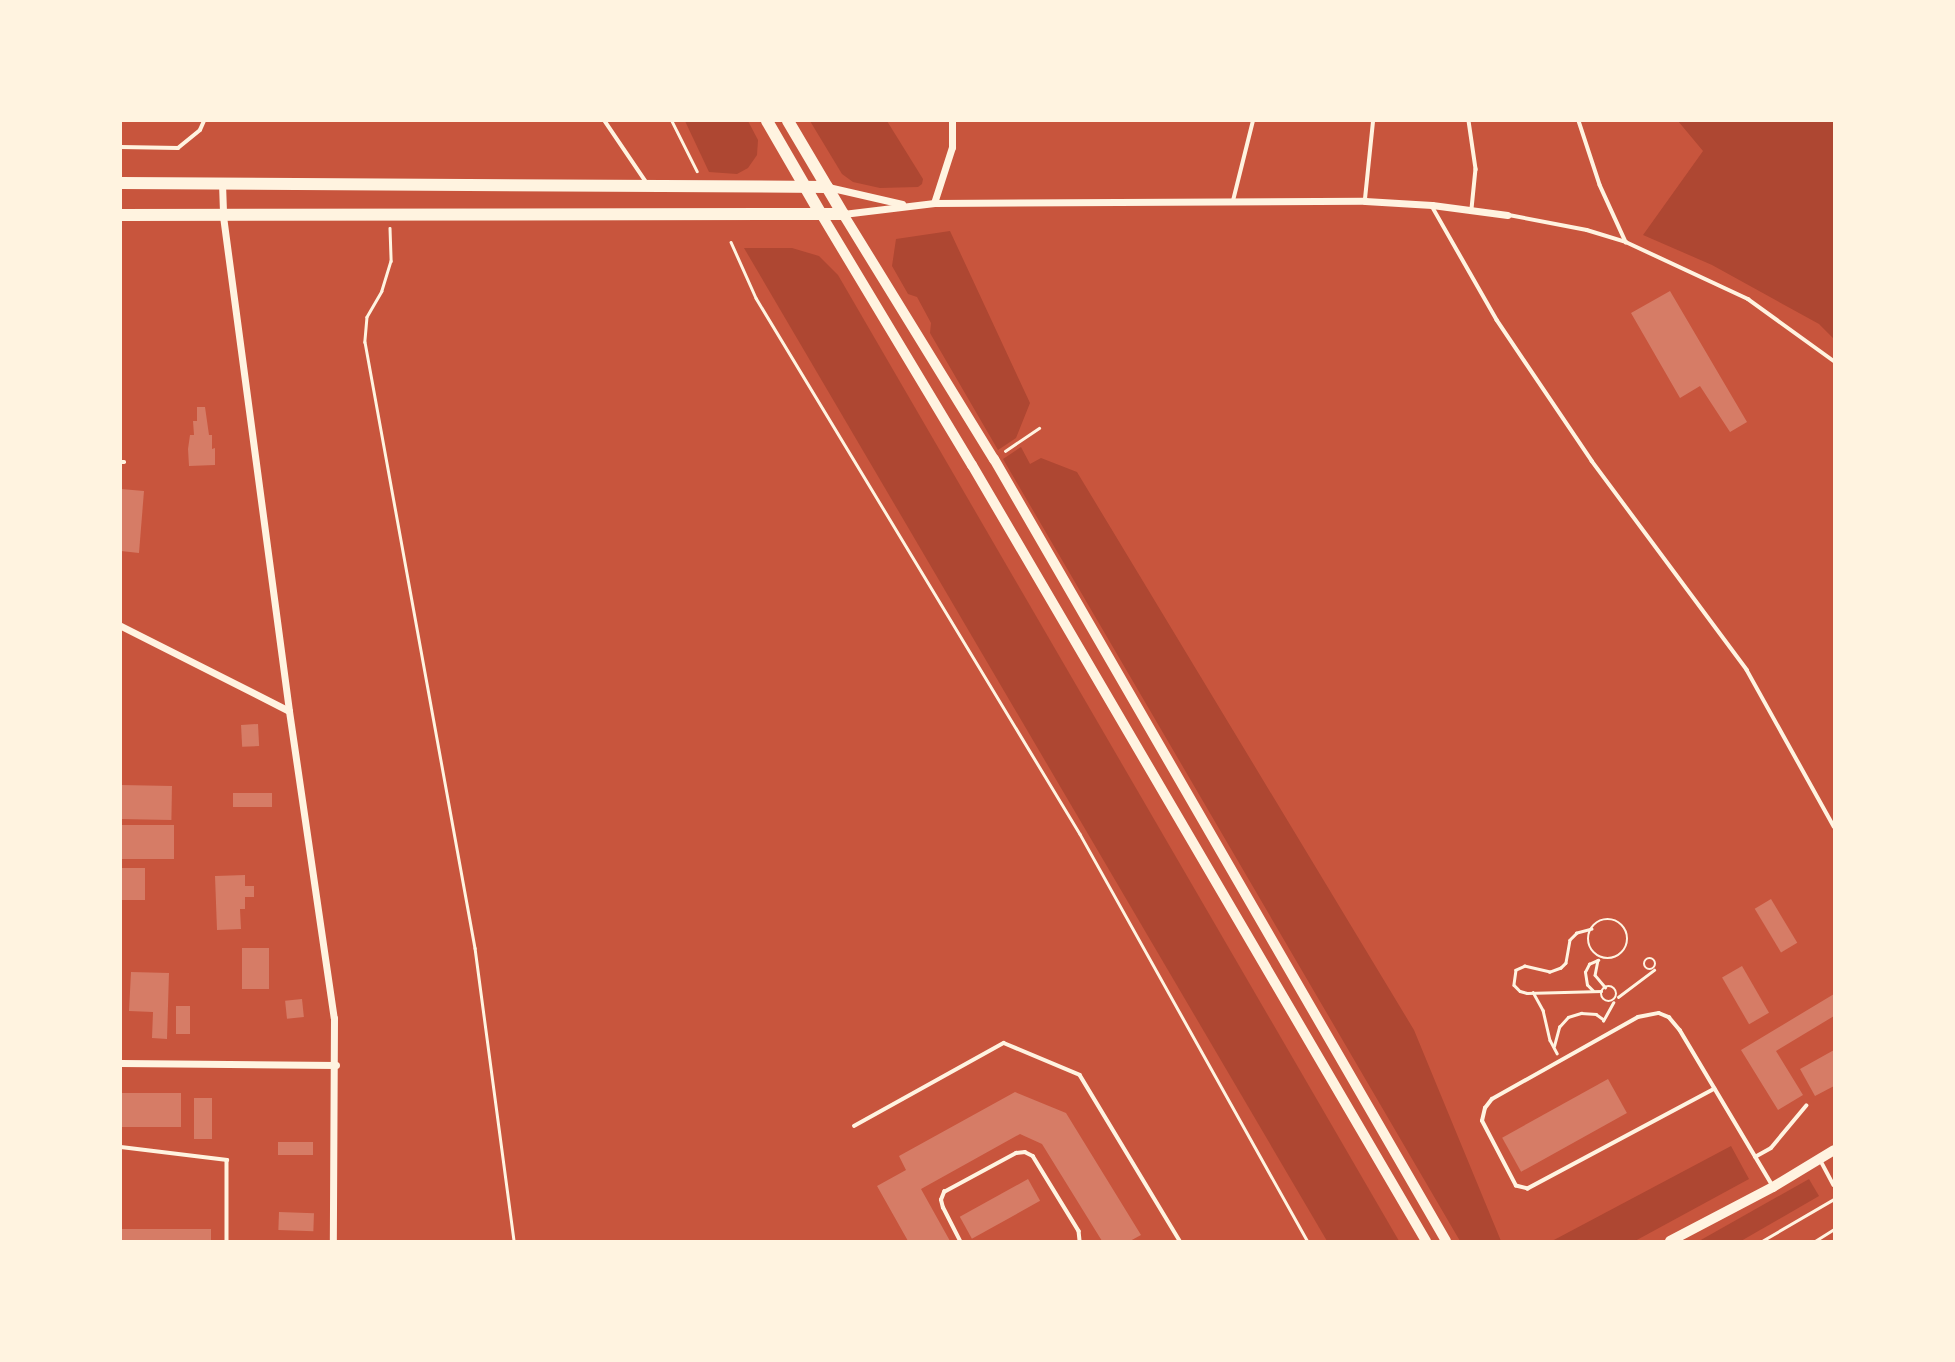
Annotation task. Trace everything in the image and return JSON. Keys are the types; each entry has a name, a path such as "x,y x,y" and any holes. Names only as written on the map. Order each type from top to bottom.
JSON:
{"main road":[{"path":"766,121 821,214"},
{"path":"788,121 843,214"},
{"path":"121,183 806,189 827,187"},
{"path":"121,215 843,214"}],"street":[{"path":"934,204 952,147 953,121"},
{"path":"222,183 223,216 289,711 334,1018 336,1065 333,1241"},
{"path":"827,187 910,205"},
{"path":"1446,1241 993,459 843,214 934,204 1365,201 1432,205 1507,215"},
{"path":"821,214 972,465 1426,1241"},
{"path":"121,626 289,711"},
{"path":"121,1063 336,1065"},
{"path":"1670,1241 1773,1187 1834,1150"}],"lane":[{"path":"121,147 178,148 200,130 204,121"},
{"path":"605,121 650,187"},
{"path":"1233,204 1253,121"},
{"path":"1365,201 1373,121"},
{"path":"1469,121 1476,169 1472,209"},
{"path":"1579,121 1600,185 1626,242"},
{"path":"1432,205 1497,320 1592,461 1747,670 1834,826"},
{"path":"1507,215 1587,230 1626,242 1748,299 1834,361"},
{"path":"1715,1088 1528,1189 1516,1186 1485,1130 1485,1108 1492,1099 1606,1034 1650,1014 1659,1013 1669,1017 1715,1088 1773,1187"},
{"path":"854,1126 1003,1043 1080,1075 1180,1241"},
{"path":"1755,1157 1771,1148 1806,1106"},
{"path":"121,1147 227,1160 227,1241"},
{"path":"960,1241 943,1208 941,1200 944,1192 1016,1153 1025,1152 1033,1156 1079,1231 1080,1241"},
{"path":"1820,1159 1834,1185"}],"path":[{"path":"672,121 705,187"},
{"path":"390,214 391,261 382,291 368,317 365,342 475,948 514,1241"},
{"path":"731,242 756,298 1080,834 1307,1241"},
{"path":"993,459 1039,428"},
{"path":"1593,991 1587,985 1585,972 1589,964 1599,959 1621,955 1628,936 1615,921 1602,921 1592,929 1577,933 1570,940 1566,963 1561,968 1550,972 1532,966 1516,970 1514,985 1520,991 1532,992 1601,991 1605,987"},
{"path":"1592,929 1590,946 1599,959 1595,975 1605,987 1615,989 1615,1000"},
{"path":"1603,1019 1615,1000 1654,970"},
{"path":"1601,991 1604,1001 1615,1000"},
{"path":"1532,992 1543,1010 1560,1060"},
{"path":"1554,1048 1555,1036 1568,1017 1581,1013 1596,1014 1603,1019 1606,1034"},
{"path":"1762,1241 1834,1199"},
{"path":"1815,1241 1834,1229"}],"shaded area":[{"path":"685,121 748,121 758,140 757,155 748,168 737,174 709,172"},
{"path":"810,121 887,121 923,179 922,184 918,187 880,188 853,182 842,174"},
{"path":"1678,121 1834,121 1834,339 1819,324 1712,265 1643,235 1703,151"},
{"path":"950,231 1030,403 1016,438 998,450 930,333 931,323 917,297 908,294 892,266 896,239"},
{"path":"744,248 792,248 819,256 838,275 1399,1241 1327,1241"},
{"path":"1021,447 1030,464 1041,458 1077,472 1414,1030 1501,1241 1460,1241 1003,459"},
{"path":"1731,1146 1749,1179 1635,1241 1552,1241"},
{"path":"1809,1179 1819,1196 1741,1241 1699,1241"}],"building":[{"path":"1670,291 1747,422 1730,432 1700,386 1680,398 1631,313"},
{"path":"197,407 205,407 209,435 212,435 212,449 215,448 215,465 189,466 188,449 190,435 194,435 193,421 197,421"},
{"path":"121,489 144,491 139,553 121,551"},
{"path":"258,724 259,746 242,747 241,725"},
{"path":"121,785 172,786 171,820 121,819"},
{"path":"233,793 272,793 272,807 233,807"},
{"path":"121,825 174,825 174,859 121,859"},
{"path":"121,868 145,868 145,900 121,900"},
{"path":"245,875 245,886 254,886 254,897 245,897 245,909 240,909 241,929 217,930 215,876"},
{"path":"1771,899 1797,943 1781,953 1755,909"},
{"path":"242,948 269,948 269,989 242,989"},
{"path":"1742,966 1769,1013 1749,1024 1722,978"},
{"path":"131,972 169,973 167,1039 152,1038 153,1012 129,1011"},
{"path":"1834,994 1834,1016 1776,1051 1803,1095 1778,1110 1741,1050"},
{"path":"302,999 304,1017 287,1019 285,1001"},
{"path":"176,1006 190,1006 190,1034 176,1034"},
{"path":"1834,1050 1834,1086 1815,1096 1800,1069"},
{"path":"1608,1079 1627,1113 1521,1172 1502,1138"},
{"path":"1015,1092 1066,1113 1141,1235 1130,1241 1102,1241 1042,1144 1020,1134 921,1189 950,1241 908,1241 877,1186 906,1170 899,1156"},
{"path":"121,1093 181,1093 181,1127 121,1127"},
{"path":"194,1098 212,1098 212,1139 194,1139"},
{"path":"278,1142 313,1142 313,1155 278,1155"},
{"path":"1028,1179 1040,1201 972,1239 960,1217"},
{"path":"279,1212 314,1213 313,1231 278,1230"},
{"path":"121,1229 211,1229 211,1241 121,1241"}]}
